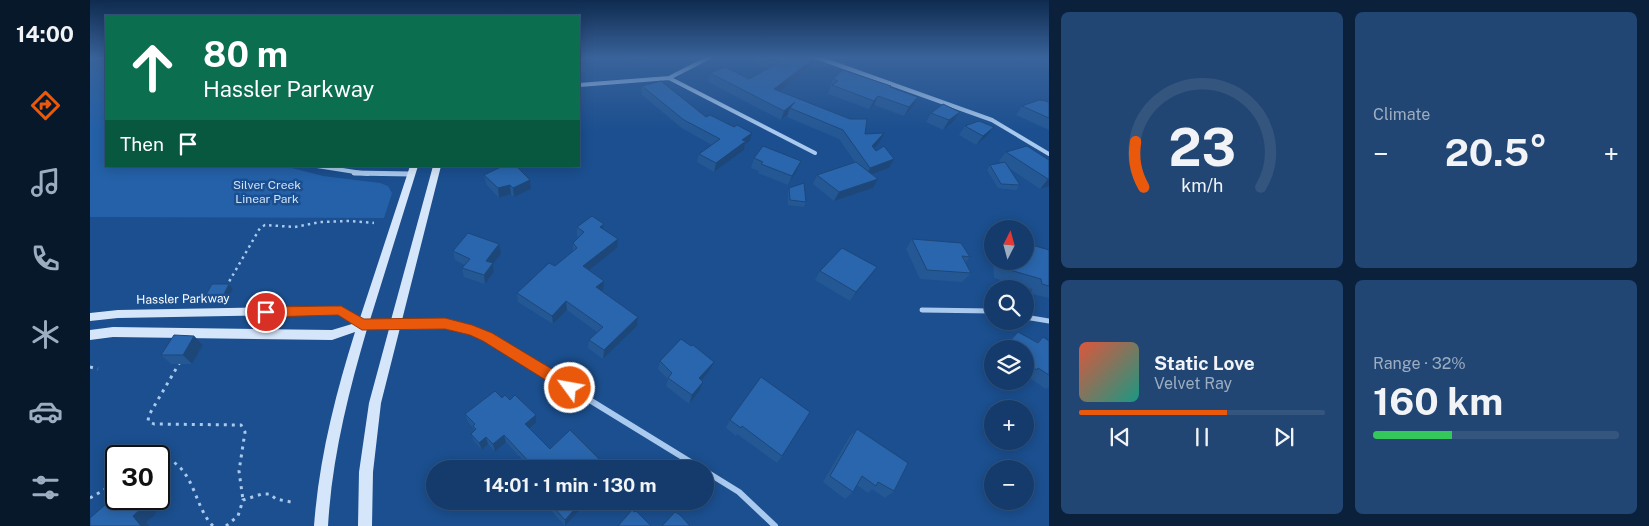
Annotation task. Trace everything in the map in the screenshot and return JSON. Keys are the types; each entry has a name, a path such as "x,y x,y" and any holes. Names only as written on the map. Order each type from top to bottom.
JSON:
{"main road":[{"path":"365,526 366,472 375,403 394,324 437,167"},
{"path":"321,526 322,506 338,407 362,324 412,170"},
{"name":"Hassler Parkway","path":"90,317 118,314 341,310 362,324"},
{"path":"90,335 114,332 332,335 362,324 394,324"}],"street":[{"path":"580,85 623,82"},
{"path":"676,82 815,153"},
{"path":"885,82 992,120 1049,154"},
{"path":"323,167 372,175 412,170"},
{"path":"922,310 984,311"},
{"path":"1034,318 1049,321"},
{"path":"394,324 445,323 472,330 487,337 687,460"},
{"path":"714,477 739,492 774,526"}],"path":[{"path":"224,290 260,228 265,225 295,227 320,222 350,221 374,223"},
{"path":"182,360 149,415 148,421 154,424 241,425 244,432 239,471 243,500 238,516 226,526"},
{"path":"90,367 98,369"},
{"path":"170,460 177,464 184,474 207,520 213,526"},
{"path":"90,498 105,489"},
{"path":"243,500 262,494 270,494 276,499 291,502"}],"green space":[{"name":"Silver Creek Linear Park","path":"90,82 105,82 105,167 288,167 323,176 380,183 388,186 392,193 384,218 90,217"}],"building":[{"path":"662,82 706,117 710,115 734,127 737,125 752,133 742,140 746,141 716,163 699,154 720,139 684,120 642,86"},
{"path":"727,82 784,82 774,89 850,119 867,119 865,134 884,133 872,146 876,151 884,146 894,159 870,168 843,130 790,108 795,102 784,111"},
{"path":"837,82 878,82 918,97 909,107 878,96 874,101 832,85"},
{"path":"1039,100 1049,103 1049,118 1022,106"},
{"path":"943,104 960,112 949,120 931,113"},
{"path":"979,121 994,127 983,136 965,126"},
{"path":"763,146 801,161 792,176 761,164 763,162 754,158"},
{"path":"1027,146 1049,160 1049,179 1006,152"},
{"path":"856,162 878,179 839,192 817,175"},
{"path":"1005,162 1020,185 1001,184 990,165"},
{"path":"501,167 517,167 530,180 513,188 510,185 498,188 484,175"},
{"path":"804,183 806,202 790,200 789,188"},
{"path":"592,216 604,224 600,227 618,239 583,266 604,281 596,287 638,317 604,350 589,340 603,327 566,301 552,316 517,293 549,263 555,266 577,248 573,243 584,232 577,227"},
{"path":"468,233 499,244 486,261 493,263 484,275 462,268 470,259 453,251"},
{"path":"912,239 961,243 970,257 962,256 971,273 927,270"},
{"path":"1034,246 1049,250 1049,286 1042,284 1041,279 1010,270 1034,270"},
{"path":"842,248 877,267 856,292 820,271"},
{"path":"212,284 229,284 222,298 204,298"},
{"path":"1018,332 1033,340 1011,340"},
{"path":"174,335 194,336 183,355 161,355"},
{"path":"1043,337 1049,341 1049,375 1038,368 1037,370 1034,368 1034,341 1038,343"},
{"path":"681,339 691,346 693,345 714,362 699,378 703,382 692,395 668,378 672,373 660,361"},
{"path":"761,377 810,412 782,456 742,426 741,428 730,420"},
{"path":"495,391 502,398 505,395 510,400 515,395 536,415 525,424 550,449 570,430 600,460 527,460 504,435 493,444 486,437 479,443 471,434 476,429 473,426 475,424 465,414"},
{"path":"857,429 908,463 894,491 878,482 876,486 862,476 853,492 830,476"},
{"path":"105,505 105,510 140,510 133,516 141,526 90,526 90,518"},
{"path":"556,510 574,510 565,520"},
{"path":"632,510 636,511 651,526 618,526"},
{"path":"675,512 680,515 690,526 662,526"}],"route":[{"path":"266,312 341,310 362,324 445,323 472,330 487,337 570,388"}]}
